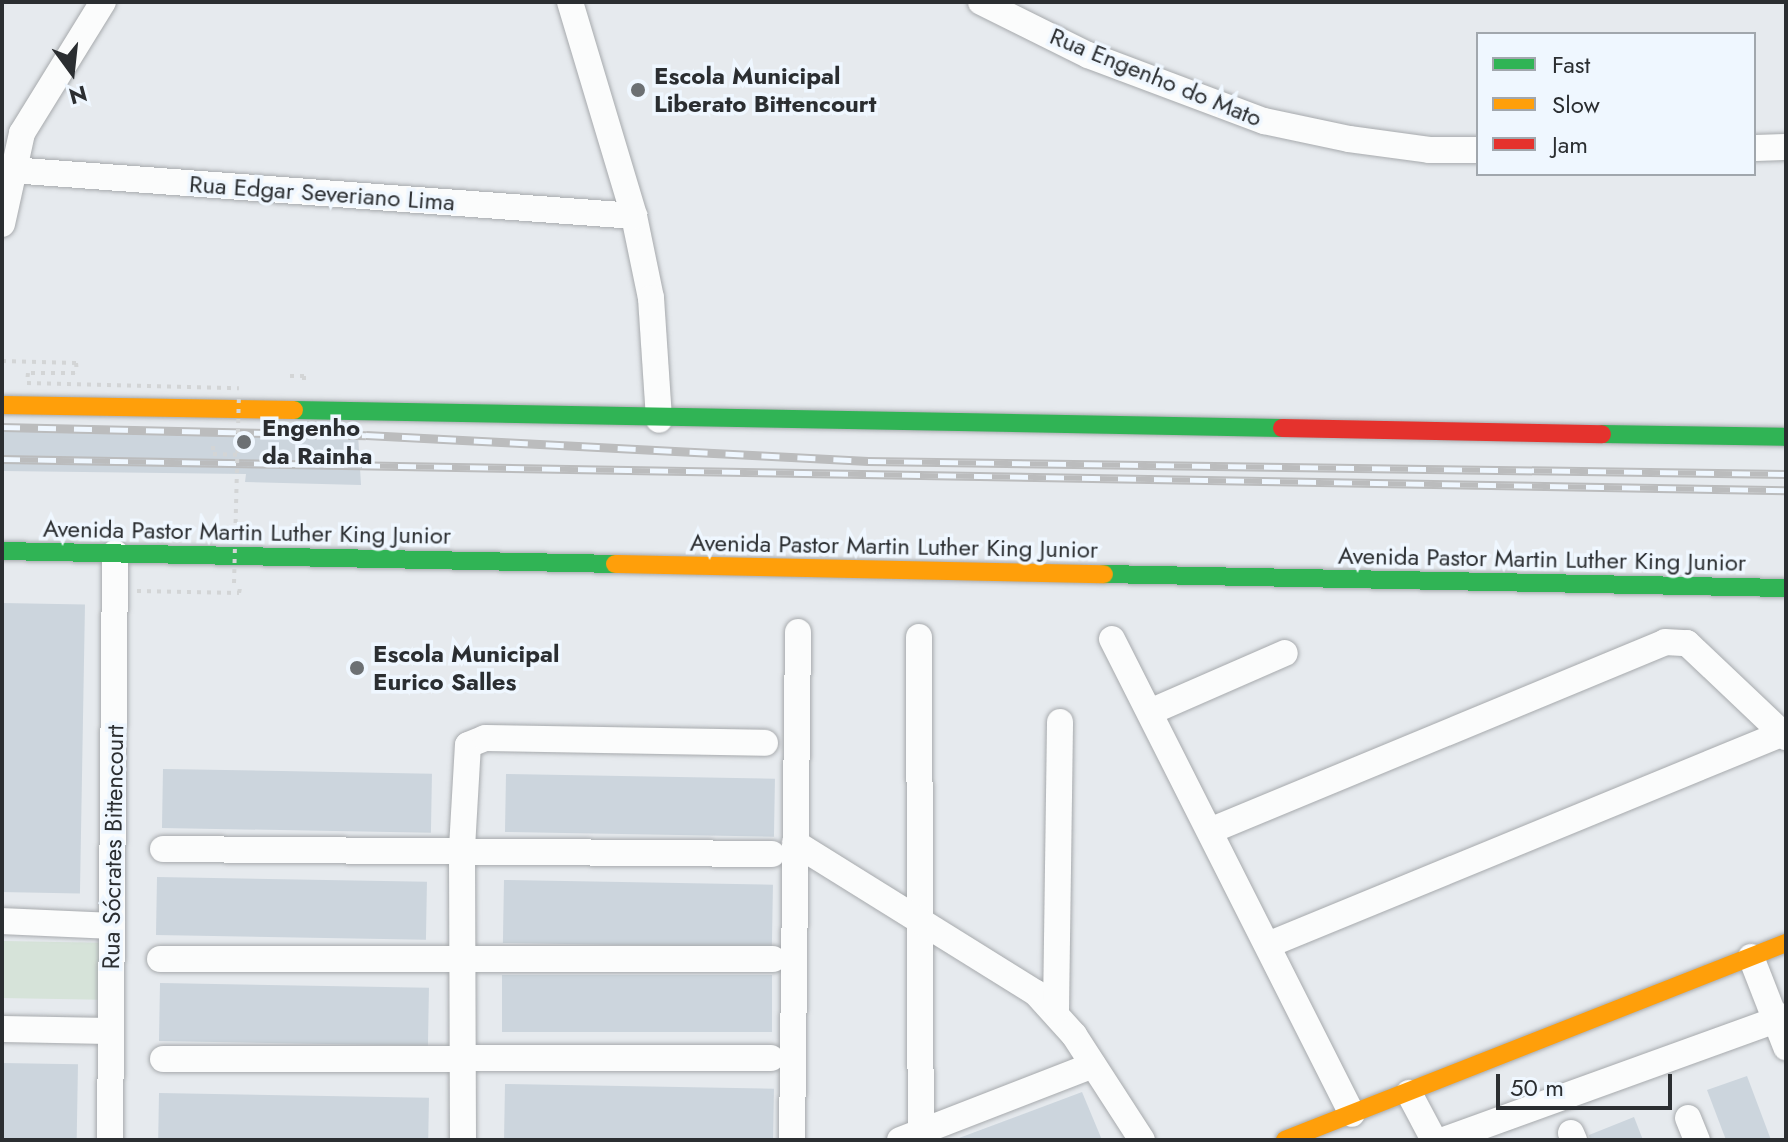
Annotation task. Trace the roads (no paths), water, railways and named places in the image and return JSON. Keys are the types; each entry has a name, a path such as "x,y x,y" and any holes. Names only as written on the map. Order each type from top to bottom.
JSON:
{"main road":[{"path":"2,405 659,420 1786,437"},
{"name":"Avenida Pastor Martin Luther King Junior","path":"2,551 1786,588"},
{"path":"1285,1140 1786,943"}],"street":[{"path":"2,224 11,170 22,133 103,2"},
{"path":"570,2 634,216 651,298 659,420"},
{"name":"Rua Engenho do Mato","path":"981,2 1088,55 1264,121 1349,139 1476,150"},
{"path":"1756,148 1786,147"},
{"name":"Rua Edgar Severiano Lima","path":"11,170 634,216"},
{"name":"Rua Sócrates Bittencourt","path":"110,1140 115,553"},
{"path":"792,1140 783,848 798,632"},
{"path":"919,637 918,915 911,1136 1093,1065"},
{"path":"1112,639 1270,944 1352,1114"},
{"path":"1212,830 1665,642 1687,643 1785,734 1270,944"},
{"path":"1150,712 1285,653"},
{"path":"1056,1011 1060,722"},
{"path":"463,1140 464,752 476,741 765,743"},
{"path":"163,849 783,848 918,915 1056,1011 1142,1140"},
{"path":"2,921 112,926"},
{"path":"1751,957 1781,1018 1786,1047"},
{"path":"160,959 773,959"},
{"path":"1444,1140 1781,1018"},
{"path":"2,1029 110,1031"},
{"path":"163,1059 771,1058"},
{"path":"1409,1093 1434,1140"}],"railway":[{"path":"2,427 366,435 868,461 1786,474"},
{"path":"2,459 1786,490"}],"place":[{"name":"Escola Municipal Liberato Bittencourt","path":"638,90"},
{"name":"Engenho da Rainha","path":"244,442"},
{"name":"Escola Municipal Eurico Salles","path":"357,668"}]}
